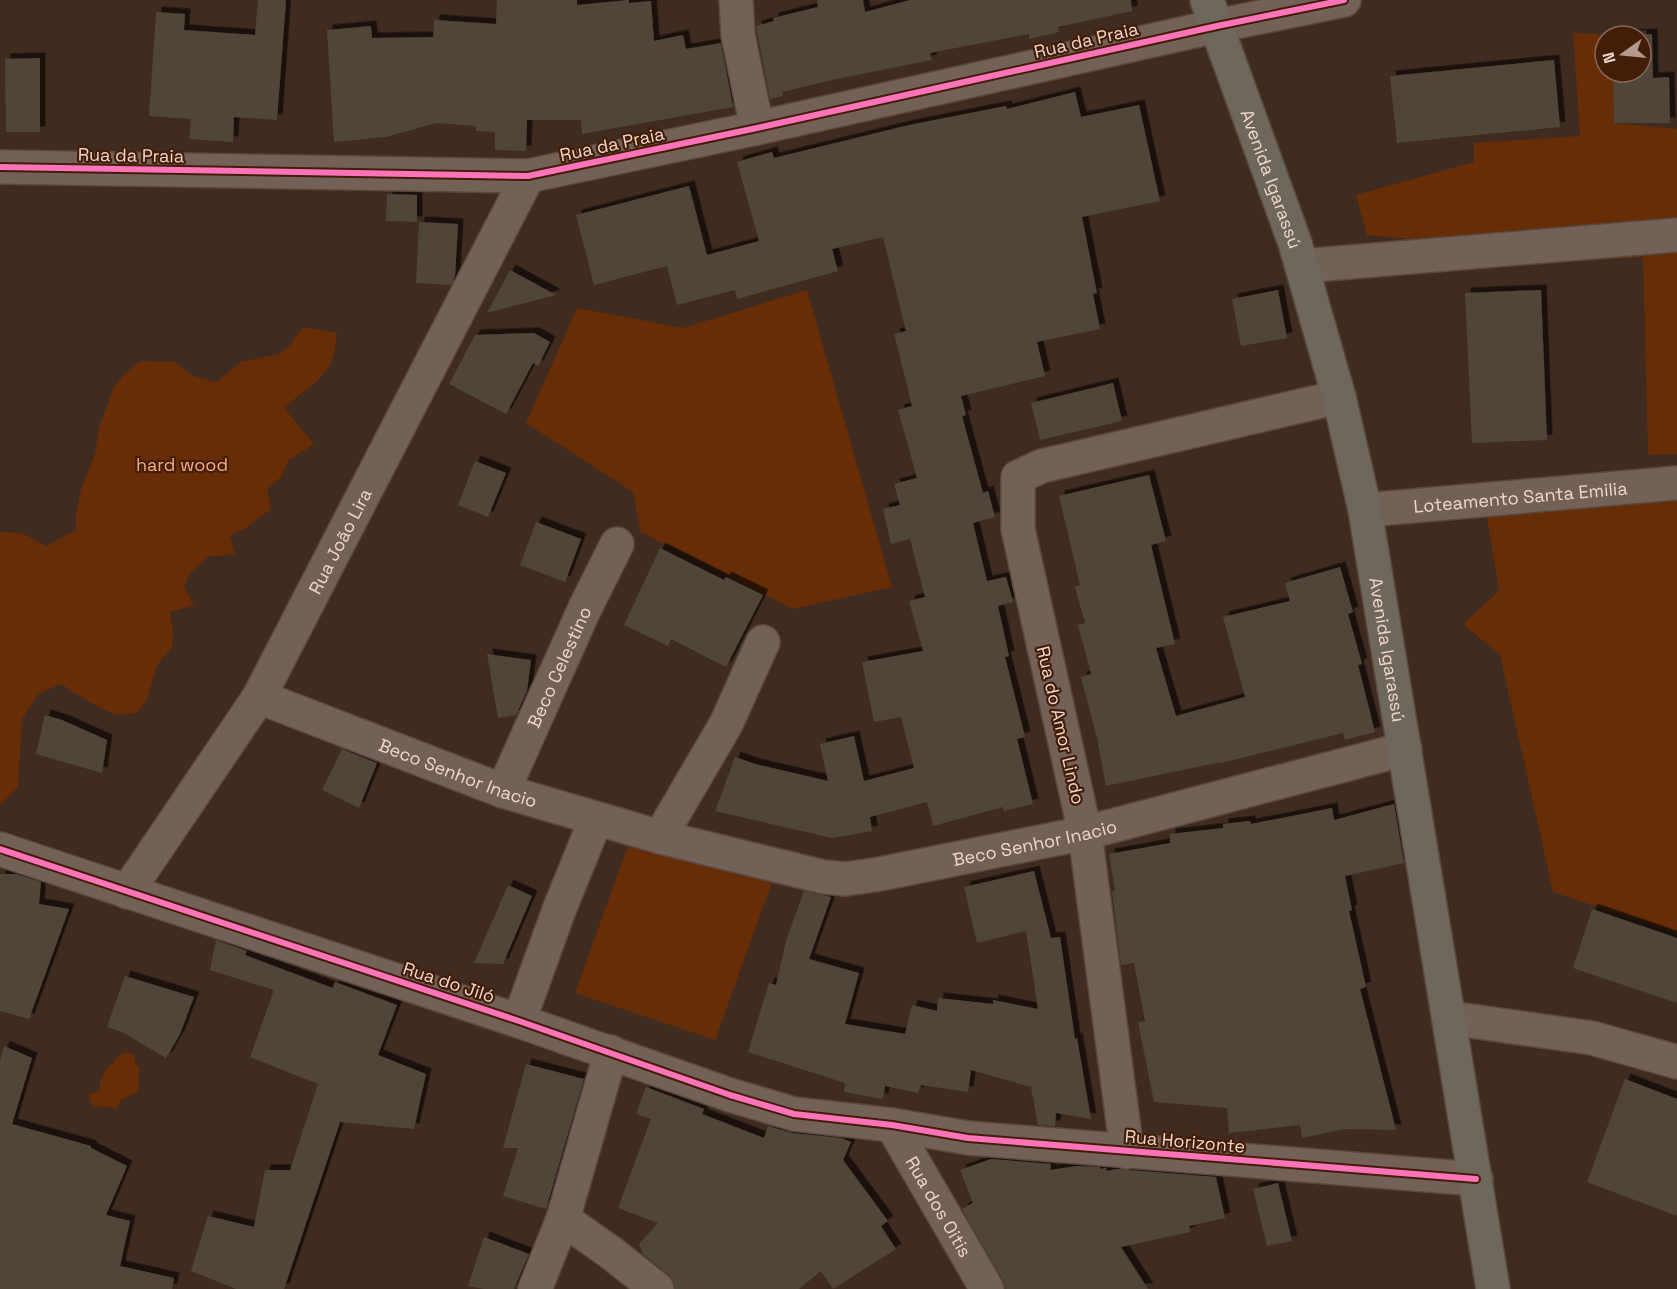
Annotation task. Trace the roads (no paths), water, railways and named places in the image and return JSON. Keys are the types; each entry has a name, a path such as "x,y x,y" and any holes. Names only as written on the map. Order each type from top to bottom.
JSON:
{"main road":[{"name":"Avenida Igarassú","path":"1212,13 1295,243 1339,397 1365,510 1493,1289"}],"street":[{"path":"736,0 738,35 757,128"},
{"name":"Rua da Praia","path":"0,167 528,176 757,128 1212,13 1344,0"},
{"name":"Rua João Lira","path":"127,892 259,697 528,176"},
{"path":"1302,266 1677,235"},
{"name":"Rua do Amor Lindo","path":"1127,1152 1085,833 1018,529 1018,477 1042,466 1339,397"},
{"name":"Loteamento Santa Emilia","path":"1365,510 1677,483"},
{"name":"Beco Celestino","path":"503,791 585,608 617,544"},
{"path":"660,837 726,724 763,642"},
{"name":"Beco Senhor Inacio","path":"259,697 503,791 660,837 824,877 846,879 1085,833 1405,749"},
{"path":"519,1021 559,910 596,819"},
{"name":"Rua do Jiló","path":"0,849 611,1052 730,1095 794,1114 892,1125"},
{"path":"1449,1018 1592,1038 1677,1062"},
{"path":"535,1289 563,1219 611,1052"},
{"name":"Rua Horizonte","path":"892,1125 968,1138 1476,1179"},
{"name":"Rua dos Oitis","path":"892,1125 987,1289"},
{"path":"563,1219 657,1289"}],"park label":[{"name":"hard wood","path":"182,464"}]}
